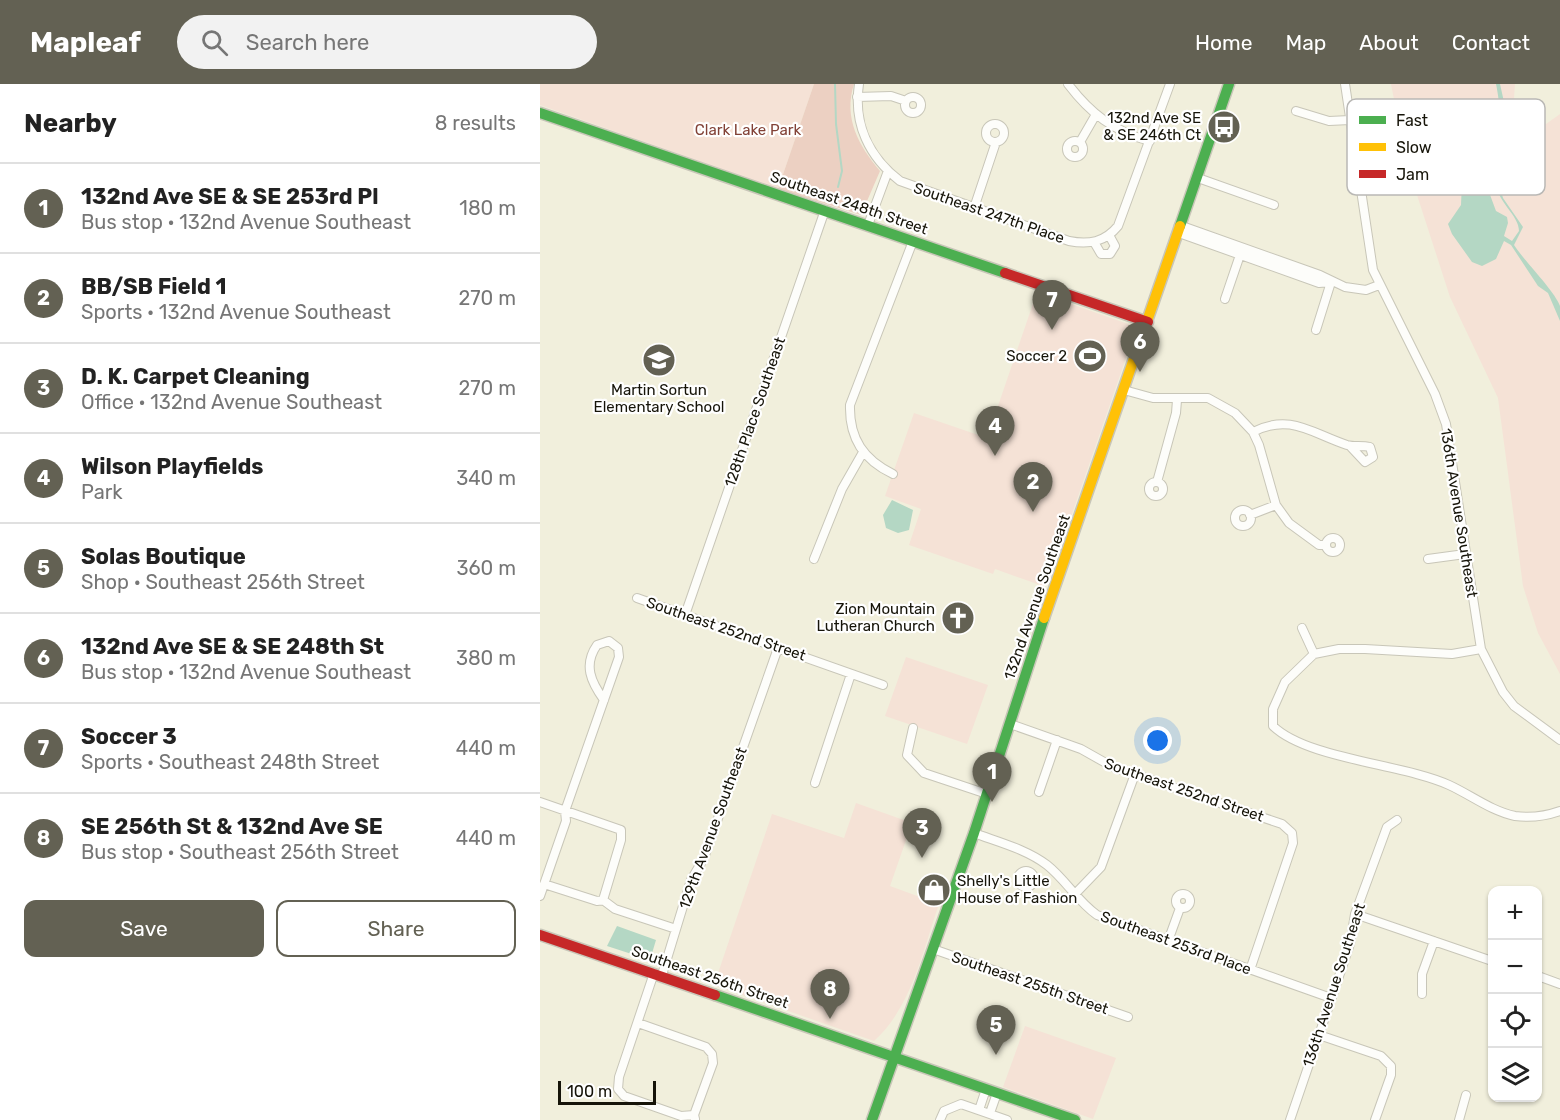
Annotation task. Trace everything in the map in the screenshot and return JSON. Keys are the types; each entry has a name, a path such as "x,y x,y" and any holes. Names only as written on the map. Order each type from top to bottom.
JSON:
{"main road":[{"name":"132nd Avenue Southeast","path":"872,1120 974,833 1124,390 1181,230 1228,84"},
{"name":"Southeast 248th Street","path":"540,113 1148,322"},
{"name":"Southeast 256th Street","path":"540,934 1075,1120"}],"street":[{"path":"859,84 857,97 860,124 867,142 888,171 868,225"},
{"path":"1068,84 1095,116 1133,136 1150,141"},
{"path":"1109,235 1115,246 1110,254 1101,254 1097,241 1109,235 1122,218 1170,84"},
{"name":"136th Avenue Southeast","path":"1345,84 1347,99"},
{"path":"857,97 891,96 906,100"},
{"path":"1296,111 1329,121 1347,120"},
{"path":"1080,142 1095,116"},
{"path":"974,208 996,142"},
{"name":"Southeast 247th Place","path":"888,171 915,188 1069,241 1097,241"},
{"path":"1198,178 1274,205"},
{"name":"136th Avenue Southeast","path":"1361,195 1369,248 1379,285 1435,394 1446,424 1481,649 1503,692 1514,706 1560,740"},
{"name":"128th Place Southeast","path":"685,615 825,210"},
{"path":"1181,230 1320,275 1331,282 1361,290 1379,285"},
{"path":"893,474 876,466 862,454 852,427 850,405 913,241"},
{"path":"1225,299 1242,251"},
{"path":"1316,330 1331,282"},
{"path":"1124,390 1153,398 1177,399 1198,396 1220,403 1234,412 1253,432 1276,505 1289,523 1319,545 1326,545"},
{"path":"1157,482 1172,432 1177,399"},
{"path":"1253,432 1268,424 1284,423 1350,446"},
{"path":"814,559 842,489 862,454"},
{"path":"1250,515 1276,505"},
{"path":"1428,559 1465,554"},
{"name":"Southeast 252nd Street","path":"636,598 883,685"},
{"path":"1302,628 1314,654"},
{"path":"540,896 566,821 565,811 604,700 619,653 616,646 609,641 597,645 588,669 594,686 604,700"},
{"name":"129th Avenue Southeast","path":"695,1118 681,1116 624,1096 618,1089 619,1077 676,929 691,880 704,858 778,648"},
{"path":"1481,649 1452,654 1339,649 1314,654 1285,682 1273,709 1273,726 1290,738 1326,751 1450,785 1496,810 1515,816 1547,816 1560,811"},
{"path":"815,783 851,674"},
{"name":"Southeast 252nd Street","path":"1010,724 1081,749 1105,764 1282,824 1290,830 1293,843 1250,969"},
{"path":"913,728 907,755 921,771 987,794"},
{"path":"1039,792 1057,741"},
{"path":"1075,894 1101,867 1135,774"},
{"path":"540,802 621,830 621,840 603,900"},
{"name":"136th Avenue Southeast","path":"1290,1120 1350,944 1355,914 1387,827 1397,820"},
{"name":"Southeast 253rd Place","path":"974,833 1039,859 1097,915 1331,998"},
{"path":"1032,873 1039,859"},
{"path":"544,884 597,901 603,900 615,909 676,929"},
{"path":"1168,942 1180,908"},
{"path":"1355,914 1488,960"},
{"path":"1422,994 1422,974 1434,941"},
{"name":"Southeast 255th Street","path":"933,949 1128,1017"},
{"path":"1542,977 1560,984"},
{"path":"638,1023 706,1047 712,1054 712,1063 695,1118"},
{"path":"1319,1035 1381,1056 1391,1065 1390,1075 1375,1120"},
{"path":"979,1110 986,1089"},
{"path":"990,1113 997,1093"},
{"path":"1459,1120 1466,1095"},
{"path":"940,1120 944,1110 961,1104 1006,1120"}],"green space":[{"name":"Clark Lake Park","path":"540,84 814,84 778,189 540,105"},
{"path":"1391,84 1515,84 1516,99 1394,99"},
{"path":"1560,114 1560,674 1538,633 1523,586 1498,398 1450,297 1417,195 1545,195 1545,124"},
{"path":"1037,292 1128,324 1133,329 1134,335 1048,583 1043,586 995,569 993,574 909,545 921,509 885,496 914,413 987,438"},
{"path":"906,657 988,685 967,744 885,716"},
{"path":"856,803 912,823 890,886 939,904 907,995 898,1012 874,1041 714,985 772,814 844,838"},
{"path":"1025,1026 1116,1058 1093,1119 1003,1087"}],"shaded area":[{"path":"814,84 854,84 850,108 855,131 866,152 880,171 861,215 778,189"},
{"path":"1496,84 1500,84 1503,99 1498,99"},
{"path":"1461,195 1490,195 1496,211 1507,217 1508,223 1504,236 1512,241 1519,231 1518,225 1500,196 1502,195 1523,227 1514,245 1557,299 1560,306 1560,321 1548,293 1538,286 1511,245 1504,241 1496,259 1482,266 1472,262 1452,234 1448,224 1461,205"},
{"path":"892,500 913,510 909,530 898,533 886,528 883,515"},
{"path":"617,926 656,940 650,960 607,946"}],"waterway":[{"path":"835,84 836,124 842,171 838,187"}],"traffic: fast":[{"path":"1180,226 1229,84"},
{"path":"540,113 1005,273"},
{"path":"872,1120 974,833 1044,618"},
{"path":"715,995 1075,1120"}],"traffic: slow":[{"path":"1044,618 1180,226"}],"traffic: jam":[{"path":"1005,273 1148,322"},
{"path":"540,935 715,995"}],"place":[{"name":"132nd Ave SE & SE 246th Ct","path":"1224,127"},
{"name":"Soccer 3","path":"1052,330"},
{"name":"Soccer 2","path":"1090,356"},
{"name":"Martin Sortun Elementary School","path":"659,360"},
{"name":"132nd Ave SE & SE 248th St","path":"1140,372"},
{"name":"Wilson Playfields","path":"995,456"},
{"name":"BB/SB Field 1","path":"1033,512"},
{"name":"Zion Mountain Lutheran Church","path":"958,618"},
{"name":"132nd Ave SE & SE 253rd Pl","path":"992,802"},
{"name":"D. K. Carpet Cleaning","path":"922,858"},
{"name":"Shelly's Little House of Fashion","path":"934,890"},
{"name":"SE 256th St & 132nd Ave SE","path":"830,1019"},
{"name":"Solas Boutique","path":"996,1055"}]}
